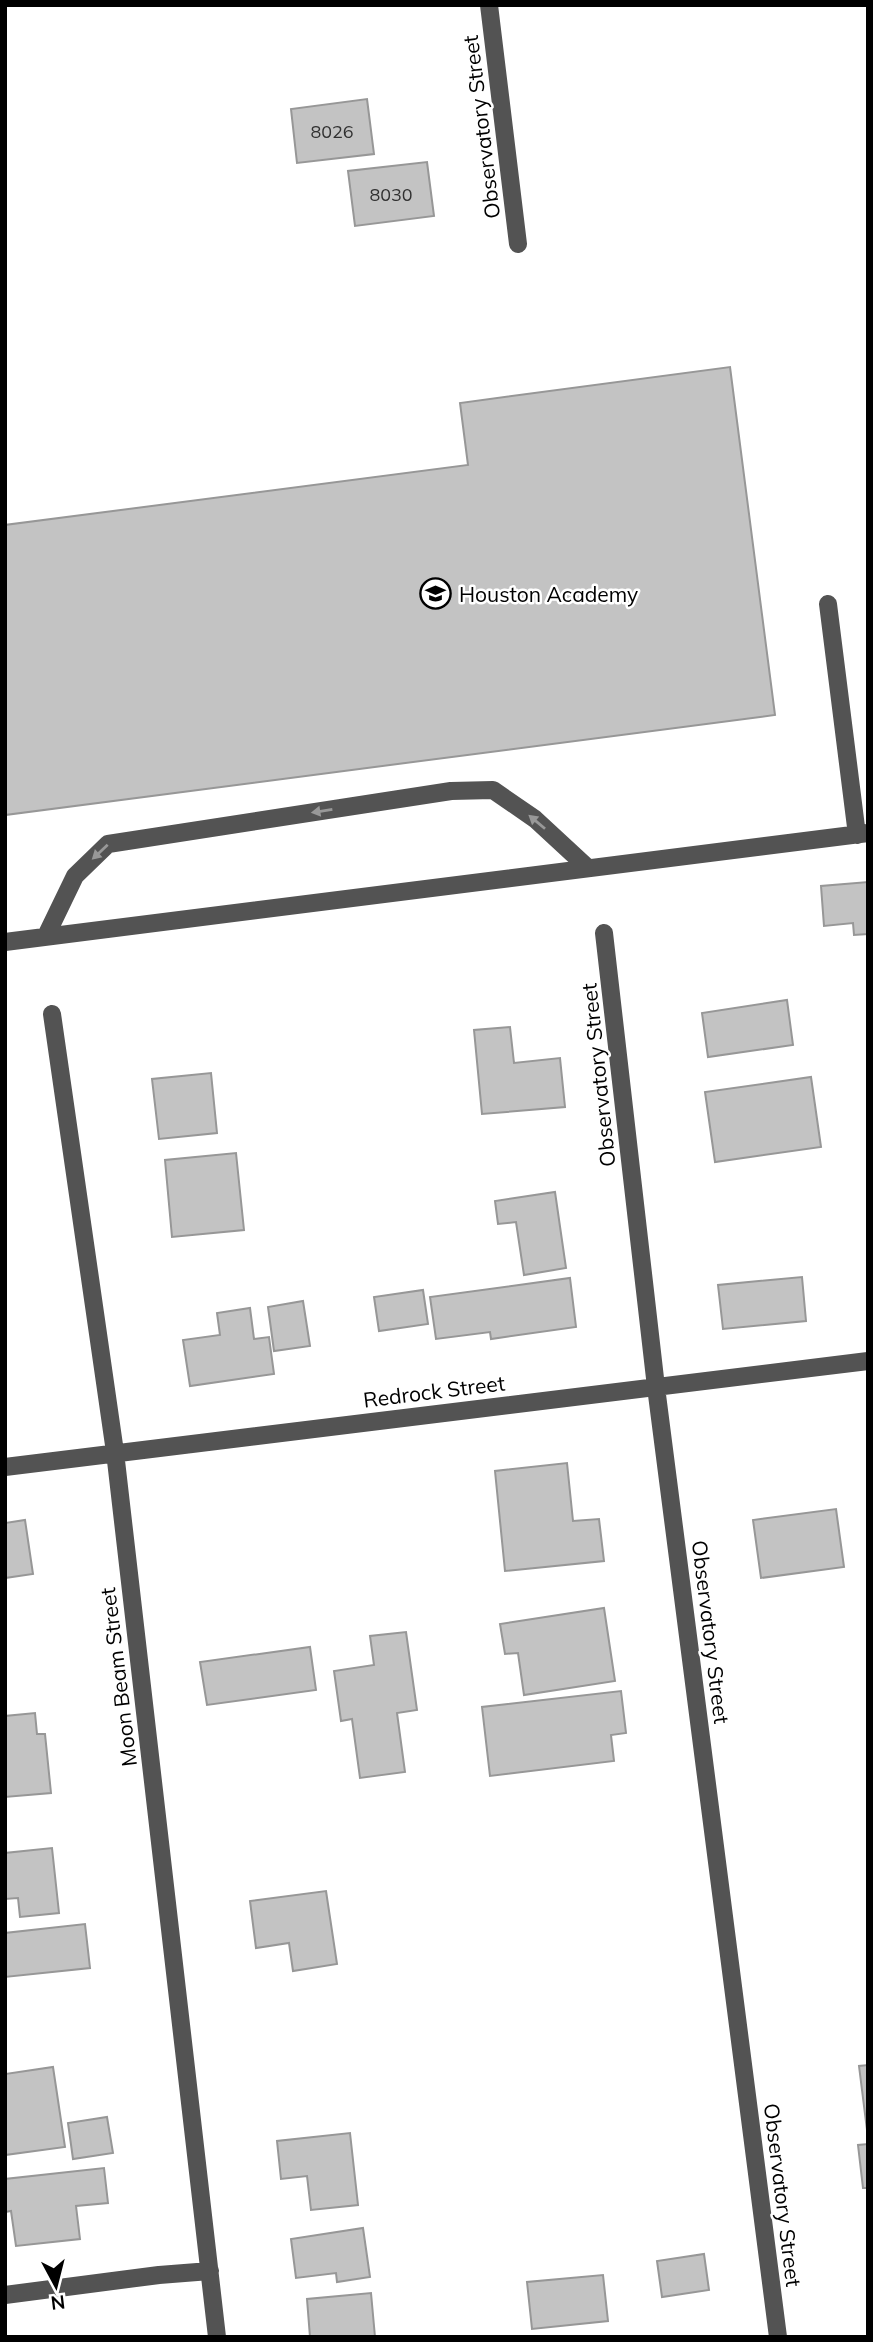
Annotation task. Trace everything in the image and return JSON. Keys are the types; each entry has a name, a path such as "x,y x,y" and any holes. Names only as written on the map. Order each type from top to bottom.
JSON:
{"street":[{"name":"Observatory Street","path":"489,5 518,244"},
{"path":"5,942 862,834 828,604"},
{"path":"46,936 75,876 108,844 452,791 493,790 535,820 588,868"},
{"name":"Observatory Street","path":"604,933 656,1387 778,2337"},
{"name":"Moon Beam Street","path":"52,1014 115,1452 217,2337"},
{"name":"Redrock Street","path":"5,1467 868,1362"},
{"path":"5,2295 210,2271"}],"building":[{"path":"367,99 374,154 297,163 291,109"},
{"path":"427,162 434,216 355,226 348,171"},
{"path":"730,367 775,715 5,815 5,525 468,465 460,403"},
{"path":"868,882 868,934 854,935 853,923 824,926 821,886"},
{"path":"787,1000 793,1045 708,1057 702,1013"},
{"path":"510,1027 514,1063 560,1058 565,1107 482,1114 474,1030"},
{"path":"211,1073 217,1133 159,1139 152,1079"},
{"path":"811,1077 821,1147 715,1162 705,1092"},
{"path":"236,1153 244,1230 172,1237 165,1160"},
{"path":"555,1192 566,1268 524,1275 516,1222 498,1224 495,1201"},
{"path":"802,1277 806,1321 723,1329 718,1285"},
{"path":"570,1278 576,1327 491,1339 490,1332 436,1339 430,1297"},
{"path":"423,1290 428,1324 379,1331 374,1297"},
{"path":"303,1301 310,1346 274,1351 268,1307"},
{"path":"250,1308 254,1339 269,1337 274,1374 190,1386 183,1340 220,1335 217,1313"},
{"path":"567,1463 573,1521 599,1519 604,1561 505,1571 495,1471"},
{"path":"836,1509 844,1567 761,1578 753,1520"},
{"path":"25,1520 33,1574 5,1578 5,1523"},
{"path":"604,1608 615,1681 524,1695 518,1653 505,1654 500,1624"},
{"path":"406,1632 417,1710 397,1713 405,1772 360,1778 352,1719 341,1721 334,1671 374,1665 370,1636"},
{"path":"310,1647 316,1690 207,1705 200,1662"},
{"path":"621,1691 626,1733 611,1735 614,1761 490,1776 482,1707"},
{"path":"35,1713 37,1734 45,1734 51,1793 5,1797 5,1716"},
{"path":"52,1848 59,1913 20,1917 18,1898 5,1899 5,1853"},
{"path":"326,1891 337,1964 293,1971 289,1943 256,1948 250,1901"},
{"path":"85,1924 90,1968 5,1977 5,1933"},
{"path":"868,2065 868,2130 867,2130 859,2066"},
{"path":"53,2067 65,2147 5,2155 5,2074"},
{"path":"107,2117 113,2153 73,2159 68,2123"},
{"path":"350,2133 358,2205 311,2210 307,2176 281,2179 277,2141"},
{"path":"868,2144 868,2188 863,2188 858,2145"},
{"path":"104,2168 108,2203 76,2206 80,2239 16,2246 11,2211 5,2212 5,2179"},
{"path":"363,2228 370,2277 337,2282 336,2273 296,2278 291,2239"},
{"path":"704,2254 709,2290 662,2297 657,2261"},
{"path":"603,2275 608,2321 532,2329 527,2282"},
{"path":"371,2293 375,2337 310,2337 307,2299"}],"place":[{"name":"Houston Academy","path":"436,594"}]}
